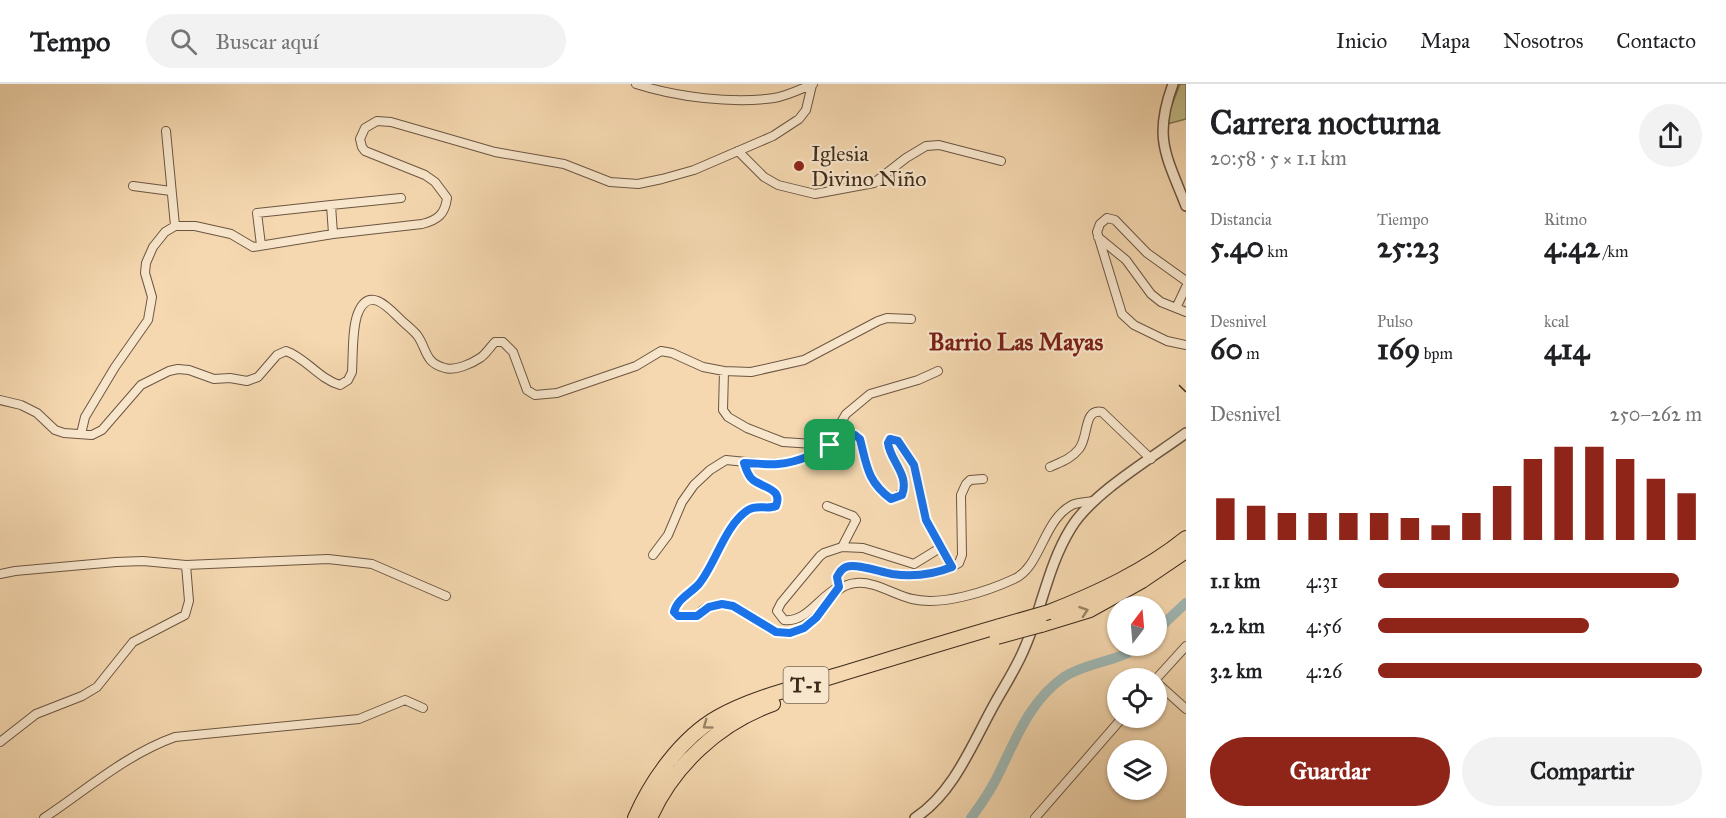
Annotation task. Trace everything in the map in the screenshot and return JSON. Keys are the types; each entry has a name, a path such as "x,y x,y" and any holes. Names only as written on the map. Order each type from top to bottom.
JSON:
{"highway":[{"name":"T-1","path":"650,818 669,784 690,757 717,735 760,709 999,631 1085,598 1136,572 1186,538"},
{"name":"T-1","path":"636,818 644,797 675,755 717,717 762,698 999,631 1041,625 1090,610 1142,581 1186,551"},
{"path":"628,818 637,803 644,797"}],"street":[{"path":"636,84 654,90 684,95 748,100 776,98 810,84 821,84"},
{"path":"81,434 85,417 115,367 148,320 152,297 145,273 146,263 153,247 165,232 175,226 195,226 231,234 248,246 422,224 434,221 443,214 447,198 435,182 416,171 370,154 362,147 361,133 377,121 399,124 495,152 564,164 599,179 623,184 662,179 694,170 773,136 799,120 807,110 810,84"},
{"path":"1173,84 1162,124 1163,141 1186,206"},
{"path":"166,131 175,226"},
{"path":"738,151 764,177 778,186 814,194 874,183 906,158 926,146 939,145 1001,161"},
{"path":"133,186 171,192"},
{"path":"261,245 257,213 401,198"},
{"path":"331,205 333,234"},
{"path":"1186,281 1147,253 1115,220 1107,218 1100,224 1098,237 1122,314 1134,325 1167,341 1186,345"},
{"path":"1098,237 1126,260 1150,294 1161,302 1186,312"},
{"path":"1176,308 1186,287"},
{"path":"0,400 21,405 37,413 55,430 92,435 102,430 141,385 178,369 189,370 214,379 230,378 247,381 258,377 277,355 286,351 295,354 330,382 340,385 348,380 352,372 358,313 370,300 378,301 389,307 417,335 428,359 445,368 453,369 475,361 481,358 495,342 503,342 513,352 527,390 535,395 557,393 636,366 661,351 672,353 703,367 724,371 751,372 804,360 887,318 911,319"},
{"path":"724,371 723,410 728,417 747,428 783,442 830,445"},
{"path":"821,445 834,434 846,414 870,394 918,380 938,371"},
{"path":"1050,467 1071,458 1081,447 1086,438 1087,421 1093,412 1097,411 1102,412 1151,459"},
{"path":"915,818 941,794 965,758 1025,648 1060,549 1072,526 1119,480 1186,433"},
{"path":"653,555 668,535 682,502 694,485 710,470 726,460 744,463 792,462 816,454 850,435 855,435 860,439 873,482 878,490 891,499 902,495 905,486 901,472 888,448 890,439 898,441 914,465 926,520 952,567"},
{"path":"744,463 752,480 774,490 777,496 776,506 771,509 754,507 736,522 700,583 676,605 674,612 678,616 697,616 709,607 722,604 733,606 776,632 790,633 804,628 816,618 839,587 837,577 846,567 852,566 912,576 937,573 952,567 959,563 962,555 961,495 963,489 970,480 983,479"},
{"path":"940,548 914,564 863,548 842,547 824,553 781,603 777,614 784,620 794,620 819,603 831,591 853,583 862,582 914,600 940,600 964,596 997,585 1023,573 1046,533 1072,505 1096,500"},
{"path":"828,506 853,516 856,520 842,547"},
{"path":"0,574 116,562 143,561 186,565 328,559 372,564 446,596"},
{"path":"0,742 36,714 82,696 98,687 133,642 185,615 189,601 186,565"},
{"path":"1167,668 1186,646"},
{"path":"1167,691 1186,709"},
{"path":"44,818 137,755 158,743 175,737 359,719 405,700 423,708"},
{"path":"1035,818 1114,728"}],"shaded area":[{"path":"1180,84 1186,84 1186,119 1164,125"}],"waterway":[{"path":"1167,621 1186,603"},
{"path":"971,818 992,787 1027,718 1043,696 1073,672 1119,656"}],"railway":[{"path":"1179,385 1186,392"}],"place":[{"name":"Iglesia Divino Niño","path":"799,166"}],"district":[{"name":"Barrio Las Mayas","path":"1016,342"}],"route":[{"path":"850,435 855,435 860,439 873,482 878,490 891,499 902,495 905,486 901,472 888,448 890,439 898,441 914,465 926,520 952,567 937,573 912,576 852,566 846,567 837,577 839,587 816,618 804,628 790,633 776,632 733,606 722,604 709,607 697,616 678,616 674,612 676,605 700,583 736,522 754,507 771,509 778,502 774,490 752,480 744,463 792,462 816,454 830,445 850,435"}]}
